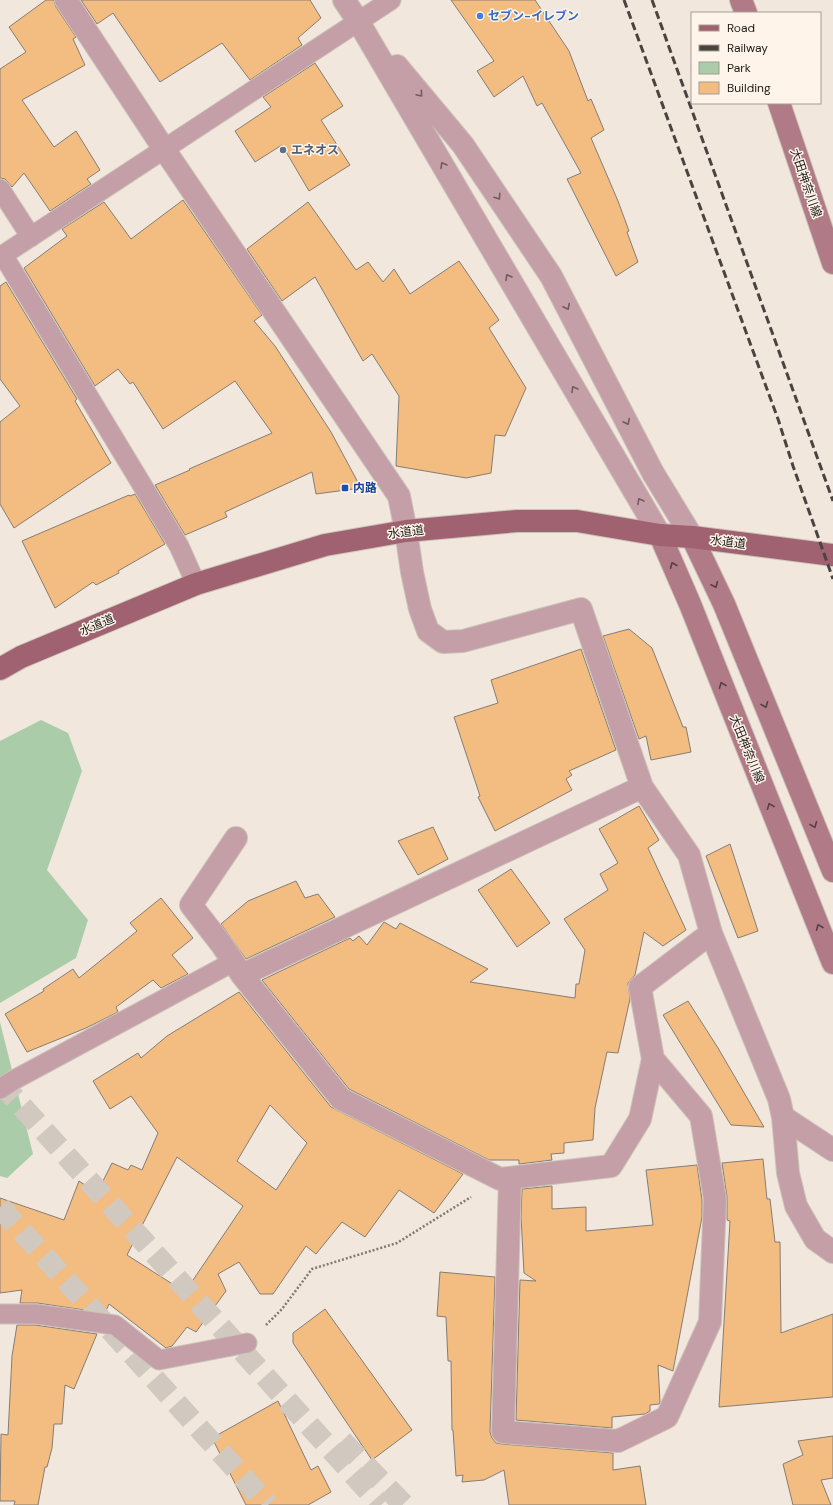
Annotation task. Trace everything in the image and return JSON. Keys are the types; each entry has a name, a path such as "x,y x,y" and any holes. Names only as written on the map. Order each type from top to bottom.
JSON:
{"main road":[{"path":"741,0 746,12"},
{"name":"大田神奈川線","path":"780,104 833,263"},
{"name":"水道道","path":"0,668 21,657 196,584 325,545 406,531 516,521 577,521 660,535 692,537 833,555"},
{"name":"大田神奈川線","path":"660,535 690,604 833,963"},
{"path":"692,537 724,604 833,871"}],"street":[{"path":"66,0 164,149 399,496 412,572 420,609 428,631 443,642 463,641 581,609 642,786 689,855 711,933 779,1099 783,1117 788,1173 796,1206 814,1239 833,1252"},
{"path":"344,0 358,21 660,535"},
{"path":"358,21 463,145 551,276 653,473 692,537"},
{"path":"237,968 642,786"},
{"path":"236,838 191,905 222,945 237,968 341,1099 505,1178 611,1166 640,1120 653,1059 640,987 711,933"},
{"path":"505,1178 503,1432 618,1441 666,1417 710,1322 715,1199 702,1116 653,1059"},
{"path":"783,1117 833,1150"}],"lane":[{"path":"196,584 179,546 3,255 391,0"},
{"path":"0,189 30,236"},
{"path":"0,1089 19,1077 237,968"},
{"path":"0,1314 36,1314 115,1326 159,1360 247,1343"}],"path":[{"path":"247,1343 282,1309 312,1270 397,1243 505,1178"}],"green space":[{"path":"41,720 68,733 82,771 47,870 88,920 76,958 0,1003 0,741"},
{"path":"0,1022 33,1154 7,1178 0,1176"}],"building":[{"path":"46,0 54,0 56,7 76,37 73,39 85,65 22,100 54,147 76,131 100,170 87,179 91,184 50,211 24,173 12,187 5,179 0,178 0,69 26,52 9,27"},
{"path":"81,0 310,0 321,18 298,38 302,45 250,80 222,43 160,82 113,13 97,24"},
{"path":"451,0 535,0 569,51 588,101 591,99 604,130 591,138 618,201 638,262 616,276 567,179 581,173 542,103 537,106 523,76 494,97 477,71 494,61"},
{"path":"315,63 343,106 321,120 350,165 309,191 282,145 255,162 235,131 271,107 263,97"},
{"path":"183,200 262,315 254,321 275,346 331,432 361,488 316,494 312,472 225,512 227,517 185,535 155,485 272,433 235,381 163,429 133,382 130,384 118,369 95,386 24,268 67,236 62,229 104,202 131,239"},
{"path":"308,202 356,270 368,262 383,282 394,269 410,294 459,261 499,320 489,328 526,388 505,436 495,435 491,473 466,478 396,466 399,396 372,354 363,361 315,277 282,301 247,249"},
{"path":"6,282 77,399 75,401 111,463 14,528 0,504 0,422 20,406 0,379 0,286"},
{"path":"135,494 165,544 118,571 119,573 96,585 93,582 55,608 22,541 129,495"},
{"path":"629,629 652,648 683,727 686,727 691,752 651,760 646,736 639,739 603,636"},
{"path":"581,649 616,750 569,771 572,775 566,779 572,790 495,831 478,797 480,796 454,717 498,703 491,680"},
{"path":"639,806 659,840 648,848 686,930 663,946 644,932 635,975 628,983 630,999 618,1053 607,1052 595,1108 593,1140 564,1143 564,1153 551,1154 552,1160 519,1164 519,1160 489,1160 349,1089 262,980 350,938 353,941 359,936 367,945 384,922 396,929 400,923 488,969 470,982 575,998 576,984 579,984 585,950 564,919 608,890 600,874 618,863 599,829"},
{"path":"433,827 448,859 418,875 398,841"},
{"path":"730,844 758,931 738,938 706,856"},
{"path":"511,869 550,923 517,947 478,890"},
{"path":"296,881 305,898 318,894 335,917 246,959 221,924 248,901"},
{"path":"161,898 193,938 172,955 188,974 161,988 153,980 116,1007 118,1012 86,1028 27,1052 5,1014 44,991 43,989 73,969 79,978 137,931 130,923"},
{"path":"239,992 331,1107 463,1174 434,1213 399,1190 365,1237 342,1222 316,1254 306,1246 273,1294 260,1294 239,1262 218,1274 226,1291 196,1332 187,1327 172,1346 166,1348 109,1304 105,1313 37,1303 20,1303 22,1290 0,1293 0,1198 64,1220 79,1181 97,1193 112,1163 128,1170 131,1165 142,1170 158,1133 131,1096 110,1109 93,1081 138,1053 141,1058 167,1036","holes":["270,1105 307,1143 276,1190 237,1161","177,1157 243,1206 185,1292 127,1255"]},
{"path":"688,1001 718,1048 764,1127 731,1125 663,1015"},
{"path":"763,1159 767,1199 770,1199 775,1242 780,1242 781,1333 833,1314 833,1397 719,1407 730,1221 727,1220 727,1197 722,1163"},
{"path":"697,1165 702,1200 702,1217 673,1371 658,1365 659,1404 650,1405 650,1411 645,1414 612,1417 612,1428 516,1420 520,1280 536,1281 524,1273 521,1217 522,1189 552,1186 552,1209 586,1207 586,1231 653,1225 646,1170"},
{"path":"440,1272 495,1277 490,1432 496,1443 613,1453 613,1470 640,1466 646,1505 509,1505 504,1470 484,1480 462,1482 463,1475 456,1476 452,1430 451,1361 448,1361 446,1317 437,1316"},
{"path":"325,1309 412,1430 372,1460 293,1343 293,1333"},
{"path":"17,1325 35,1325 97,1334 74,1389 65,1385 62,1424 54,1424 52,1448 47,1467 45,1467 38,1505 14,1505 15,1501 0,1501 1,1434 8,1435 12,1356"},
{"path":"278,1401 311,1470 318,1466 331,1492 308,1505 246,1505 212,1438"},
{"path":"833,1436 833,1478 821,1480 831,1505 793,1505 783,1464 803,1455 798,1441"}],"tunnel":[{"path":"0,1082 381,1505"},
{"path":"0,1207 268,1505"},
{"path":"342,1441 404,1505"}],"railway":[{"path":"624,0 778,419 833,579"},
{"path":"652,0 833,501"}],"place":[{"name":"セブン-イレブン","path":"480,16"},
{"name":"エネオス","path":"283,150"},
{"name":"内路","path":"345,488"}]}
